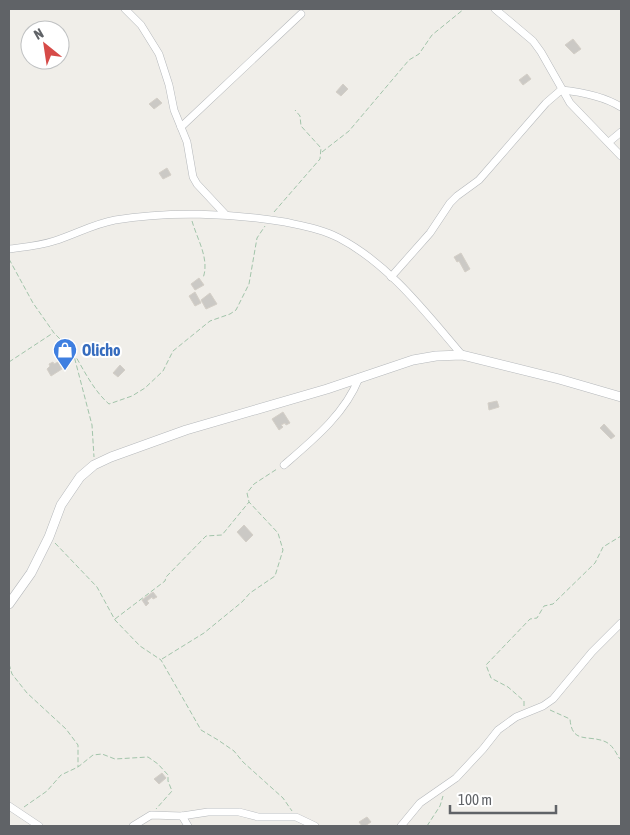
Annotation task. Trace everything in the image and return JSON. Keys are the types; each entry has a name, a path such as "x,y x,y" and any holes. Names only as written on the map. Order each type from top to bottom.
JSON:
{"street":[{"path":"125,9 141,25 159,54 169,85 174,110 190,154 193,177 197,184 225,214"},
{"path":"495,9 533,41 561,90 574,108 621,156"},
{"path":"181,126 301,14"},
{"path":"391,277 430,233 450,203 479,180 546,103 561,90 581,92 600,97 621,106"},
{"path":"609,142 621,132"},
{"path":"9,249 54,241 99,224 143,217 225,214 325,231 355,247 391,277 416,302 462,355"},
{"path":"9,604 31,574 49,537 61,505 80,477 94,465 111,457 186,430 413,360 436,356 462,355 621,397"},
{"path":"284,465 314,440 345,406 359,378"},
{"path":"401,826 420,803 447,785 506,723 553,700 592,652 621,623"},
{"path":"9,806 39,826"},
{"path":"133,826 151,815 182,816 208,812 239,812 258,817 296,817 315,826"},
{"path":"182,816 188,826"}],"path":[{"path":"9,259 33,303 54,333 73,352 89,380 103,398 109,404 132,396 145,388 163,371 172,351 210,321 236,310 249,284 257,238 274,211 320,159 322,152 349,131 409,60 419,54 432,35 464,9"},
{"path":"295,110 300,116 301,126 321,148 322,152"},
{"path":"192,215 192,222 205,260 203,278"},
{"path":"9,362 54,333"},
{"path":"73,352 92,425 94,465"},
{"path":"161,660 204,633 242,602 250,593 275,576 283,550 278,533 249,502 247,493 254,484 284,465"},
{"path":"115,620 166,581 166,577 206,536 222,535 249,502"},
{"path":"523,714 524,701 508,687 491,678 486,665 530,619 537,618 544,606 553,604 595,563 603,547 621,536"},
{"path":"49,537 97,587 115,620 140,646 161,660 201,730 234,751 243,762 283,798 296,817"},
{"path":"9,664 12,674 26,693 66,729 78,745 78,768"},
{"path":"543,706 570,719 571,729 577,736 606,742 621,759"},
{"path":"18,811 47,791 61,775 78,768 93,755 102,754 115,760 148,757 168,775 172,791 151,815"},
{"path":"427,826 440,806 447,785"}],"building":[{"path":"573,39 581,49 574,54 565,45"},
{"path":"527,74 531,79 523,85 519,80"},
{"path":"343,84 348,89 341,96 336,92"},
{"path":"157,98 162,103 154,109 149,104"},
{"path":"167,168 171,175 163,179 159,173"},
{"path":"461,253 470,269 465,272 459,261 457,262 454,257"},
{"path":"199,278 204,285 195,290 191,284"},
{"path":"195,292 201,303 195,306 189,296"},
{"path":"210,293 217,304 206,309 201,300"},
{"path":"53,362 54,364 58,362 62,369 51,376 47,369 50,366 49,364"},
{"path":"120,365 125,370 118,377 113,373"},
{"path":"497,401 499,407 489,410 488,403"},
{"path":"283,412 290,423 281,425 283,427 279,430 272,419"},
{"path":"604,424 615,436 611,439 600,428"},
{"path":"244,525 253,535 246,542 237,532"},
{"path":"153,592 157,597 153,599 152,597 147,601 149,603 146,606 142,600"},
{"path":"162,773 166,778 159,784 154,779"},
{"path":"367,817 371,822 362,826 359,822"}],"place":[{"name":"Olicho","path":"65,371"}]}
